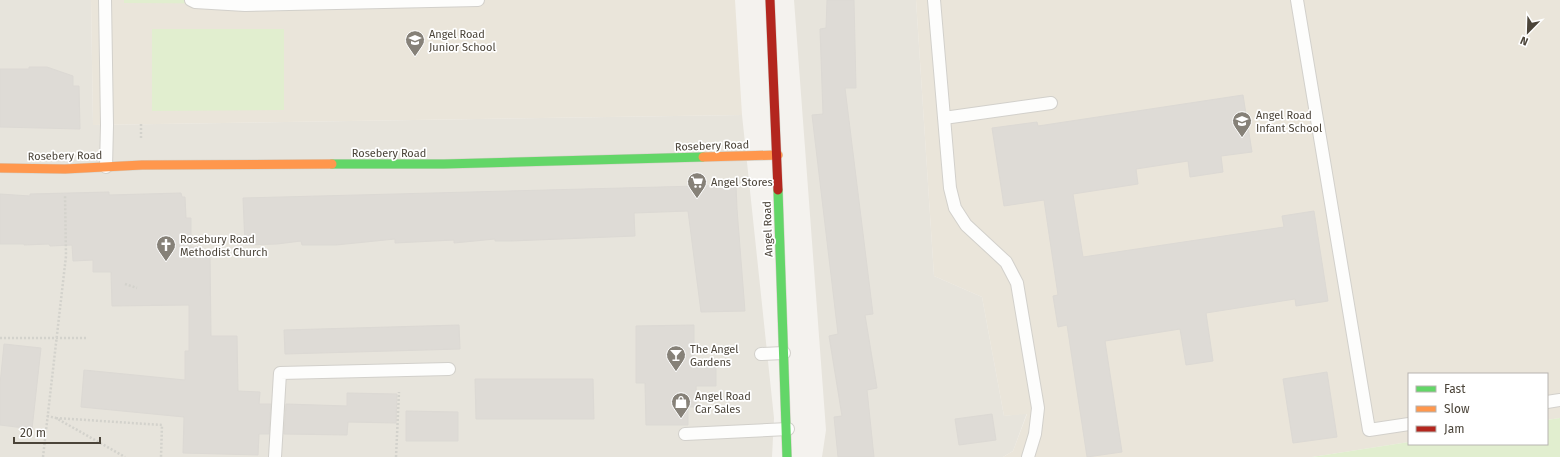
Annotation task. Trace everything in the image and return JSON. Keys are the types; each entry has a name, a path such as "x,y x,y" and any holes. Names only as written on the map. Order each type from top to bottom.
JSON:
{"street":[{"name":"Angel Road","path":"770,0 778,155 784,353 788,429 787,457"},
{"name":"Rosebery Road","path":"0,168 65,169 106,167 444,164 778,155"}],"lane":[{"path":"105,0 107,125 106,167"},
{"path":"191,0 194,2 245,5 478,0"},
{"path":"934,0 950,188 955,208 966,225 1006,262 1017,283 1038,408 1036,434 1028,457"},
{"path":"1297,0 1369,430 1408,424"},
{"path":"944,118 1050,103"},
{"path":"761,354 784,353"},
{"path":"275,457 280,373 449,368"},
{"path":"1548,402 1560,400"},
{"path":"686,434 788,429"}],"path":[{"path":"43,457 66,256 65,169"},
{"path":"124,284 137,288"},
{"path":"0,338 87,338"},
{"path":"396,457 400,370"},
{"path":"47,416 56,418 162,425 161,457"},
{"path":"56,418 126,457"}],"shaded area":[{"path":"0,0 91,0 93,125 742,115 774,418 772,457 0,457"},
{"name":"Angel Road Junior School","path":"91,0 735,0 742,115 93,125"},
{"path":"794,0 916,0 934,276 982,297 1004,416 1027,413 1013,451 1003,457 822,457 826,430"},
{"name":"Angel Road Infant School","path":"916,0 1560,0 1560,418 1548,420 1548,373 1408,373 1408,442 1312,457 1003,457 1013,451 1027,414 1004,416 982,297 934,276"}],"green space":[{"path":"124,0 310,0 310,4 124,3"},
{"path":"152,29 284,29 284,110 152,111"},
{"path":"1560,418 1560,457 1312,457 1408,442 1408,445 1548,445 1548,420"}],"building":[{"path":"827,0 854,0 856,88 845,88 873,314 865,315 877,388 867,390 874,457 838,457 834,417 842,416 829,336 838,334 812,115 823,114 820,29 826,28"},
{"path":"29,67 47,67 73,76 73,86 79,86 80,129 0,127 0,69 29,69"},
{"path":"1243,95 1252,152 1221,156 1223,172 1190,177 1188,161 1136,169 1138,184 1073,194 1083,257 1284,227 1282,216 1314,211 1328,301 1296,306 1295,299 1206,313 1213,361 1186,365 1180,329 1105,341 1122,452 1087,457 1067,325 1058,327 1053,296 1058,295 1044,200 1004,206 992,128 1037,122 1038,126"},
{"path":"736,185 745,311 701,312 688,211 634,213 635,236 511,241 495,241 495,239 454,243 454,240 395,243 395,239 336,245 302,245 301,241 277,244 245,245 243,198"},
{"path":"109,192 109,195 181,193 182,197 185,197 186,218 191,218 191,247 198,247 198,256 210,256 211,336 237,336 238,391 260,392 259,404 271,404 269,434 259,434 258,455 183,453 184,417 81,407 84,370 185,380 185,351 189,351 189,305 112,306 111,272 93,272 93,260 73,261 72,245 50,246 49,244 0,244 0,194 30,196 30,194"},
{"path":"459,325 460,349 285,354 284,330"},
{"name":"The Angel Gardens","path":"694,325 694,360 716,360 716,386 696,386 697,407 688,407 688,425 646,425 645,383 636,383 636,326"},
{"path":"4,344 41,348 32,429 0,425 0,384"},
{"path":"1327,372 1337,437 1293,443 1283,379"},
{"path":"475,379 593,379 594,419 476,419"},
{"path":"347,393 397,394 396,423 348,422 347,435 284,434 286,404 347,406"},
{"path":"406,411 458,412 458,441 406,441"},
{"path":"992,414 996,440 959,445 955,419"}],"traffic: fast":[{"path":"332,164 444,164 703,157"},
{"path":"778,190 787,457"}],"traffic: slow":[{"path":"703,157 778,155"},
{"path":"0,168 65,169 142,165 332,164"}],"traffic: jam":[{"path":"770,0 778,190"}],"place":[{"name":"Angel Road Junior School","path":"415,57"},
{"name":"Angel Road Infant School","path":"1242,138"},
{"name":"Angel Stores","path":"697,199"},
{"name":"Rosebury Road Methodist Church","path":"166,262"},
{"name":"The Angel Gardens","path":"676,372"},
{"name":"Angel Road Car Sales","path":"681,419"}]}
